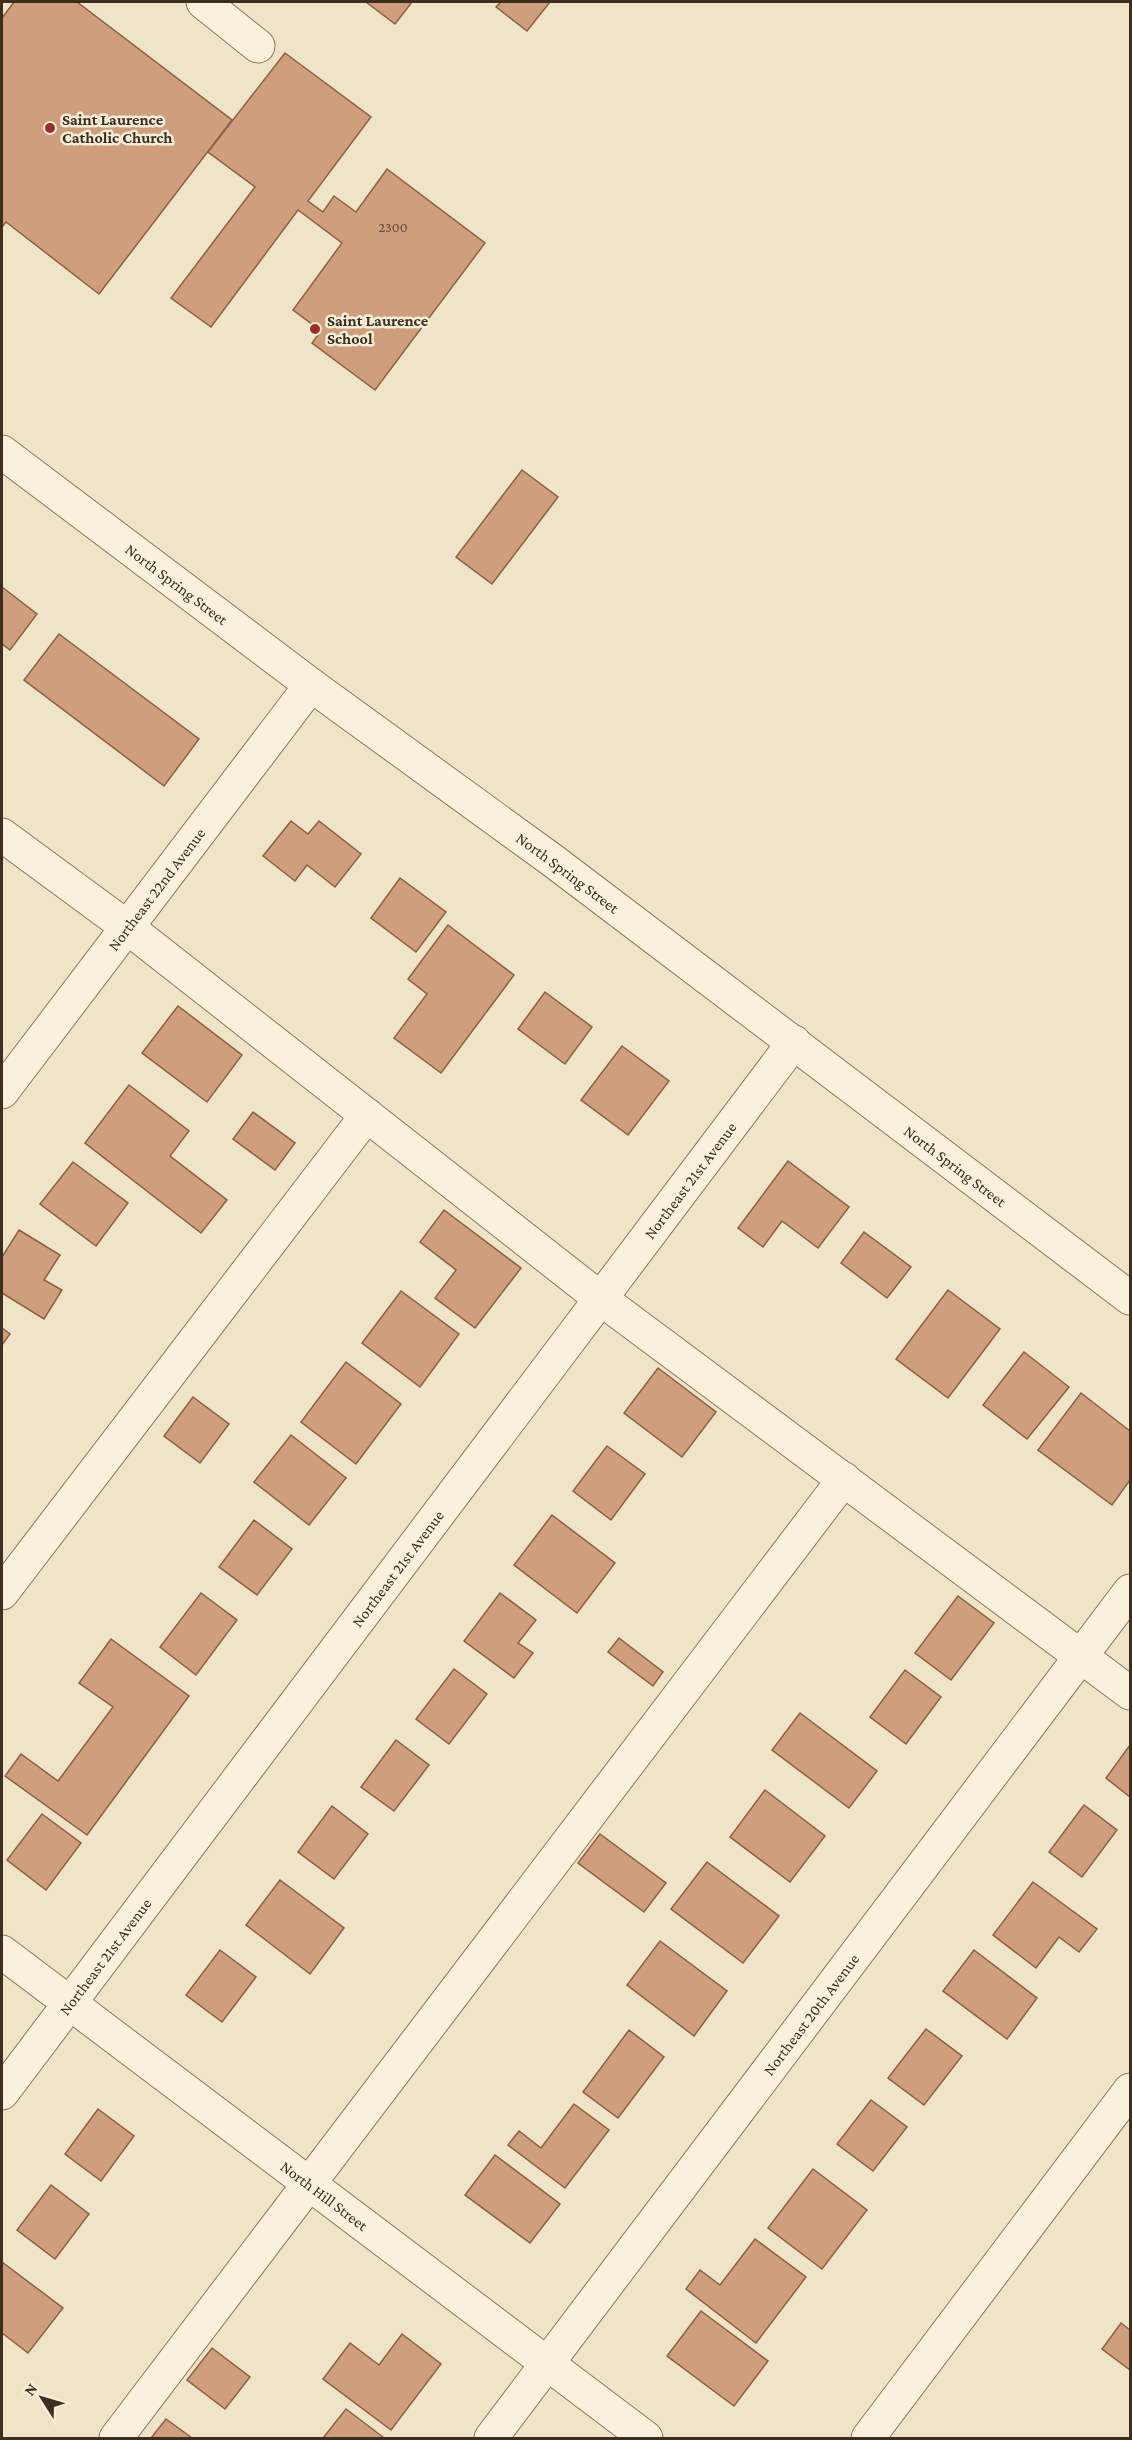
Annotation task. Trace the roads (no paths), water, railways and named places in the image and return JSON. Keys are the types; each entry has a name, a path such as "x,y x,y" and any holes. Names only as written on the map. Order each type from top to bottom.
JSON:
{"street":[{"path":"203,2 258,46"},
{"name":"North Spring Street","path":"2,452 311,685 552,860 1131,1298"},
{"name":"Northeast 22nd Avenue","path":"2,1092 311,685"},
{"path":"2,835 127,927 601,1299 1131,1692"},
{"name":"Northeast 21st Avenue","path":"2,2093 794,1042"},
{"path":"2,1593 367,1115"},
{"path":"116,2439 844,1479"},
{"name":"Northeast 20th Avenue","path":"491,2439 1131,1591"},
{"name":"North Hill Street","path":"2,1952 646,2439"},
{"path":"868,2439 1131,2090"}],"place":[{"name":"Saint Laurence Catholic Church","path":"50,128"},
{"name":"Saint Laurence School","path":"315,329"}]}
